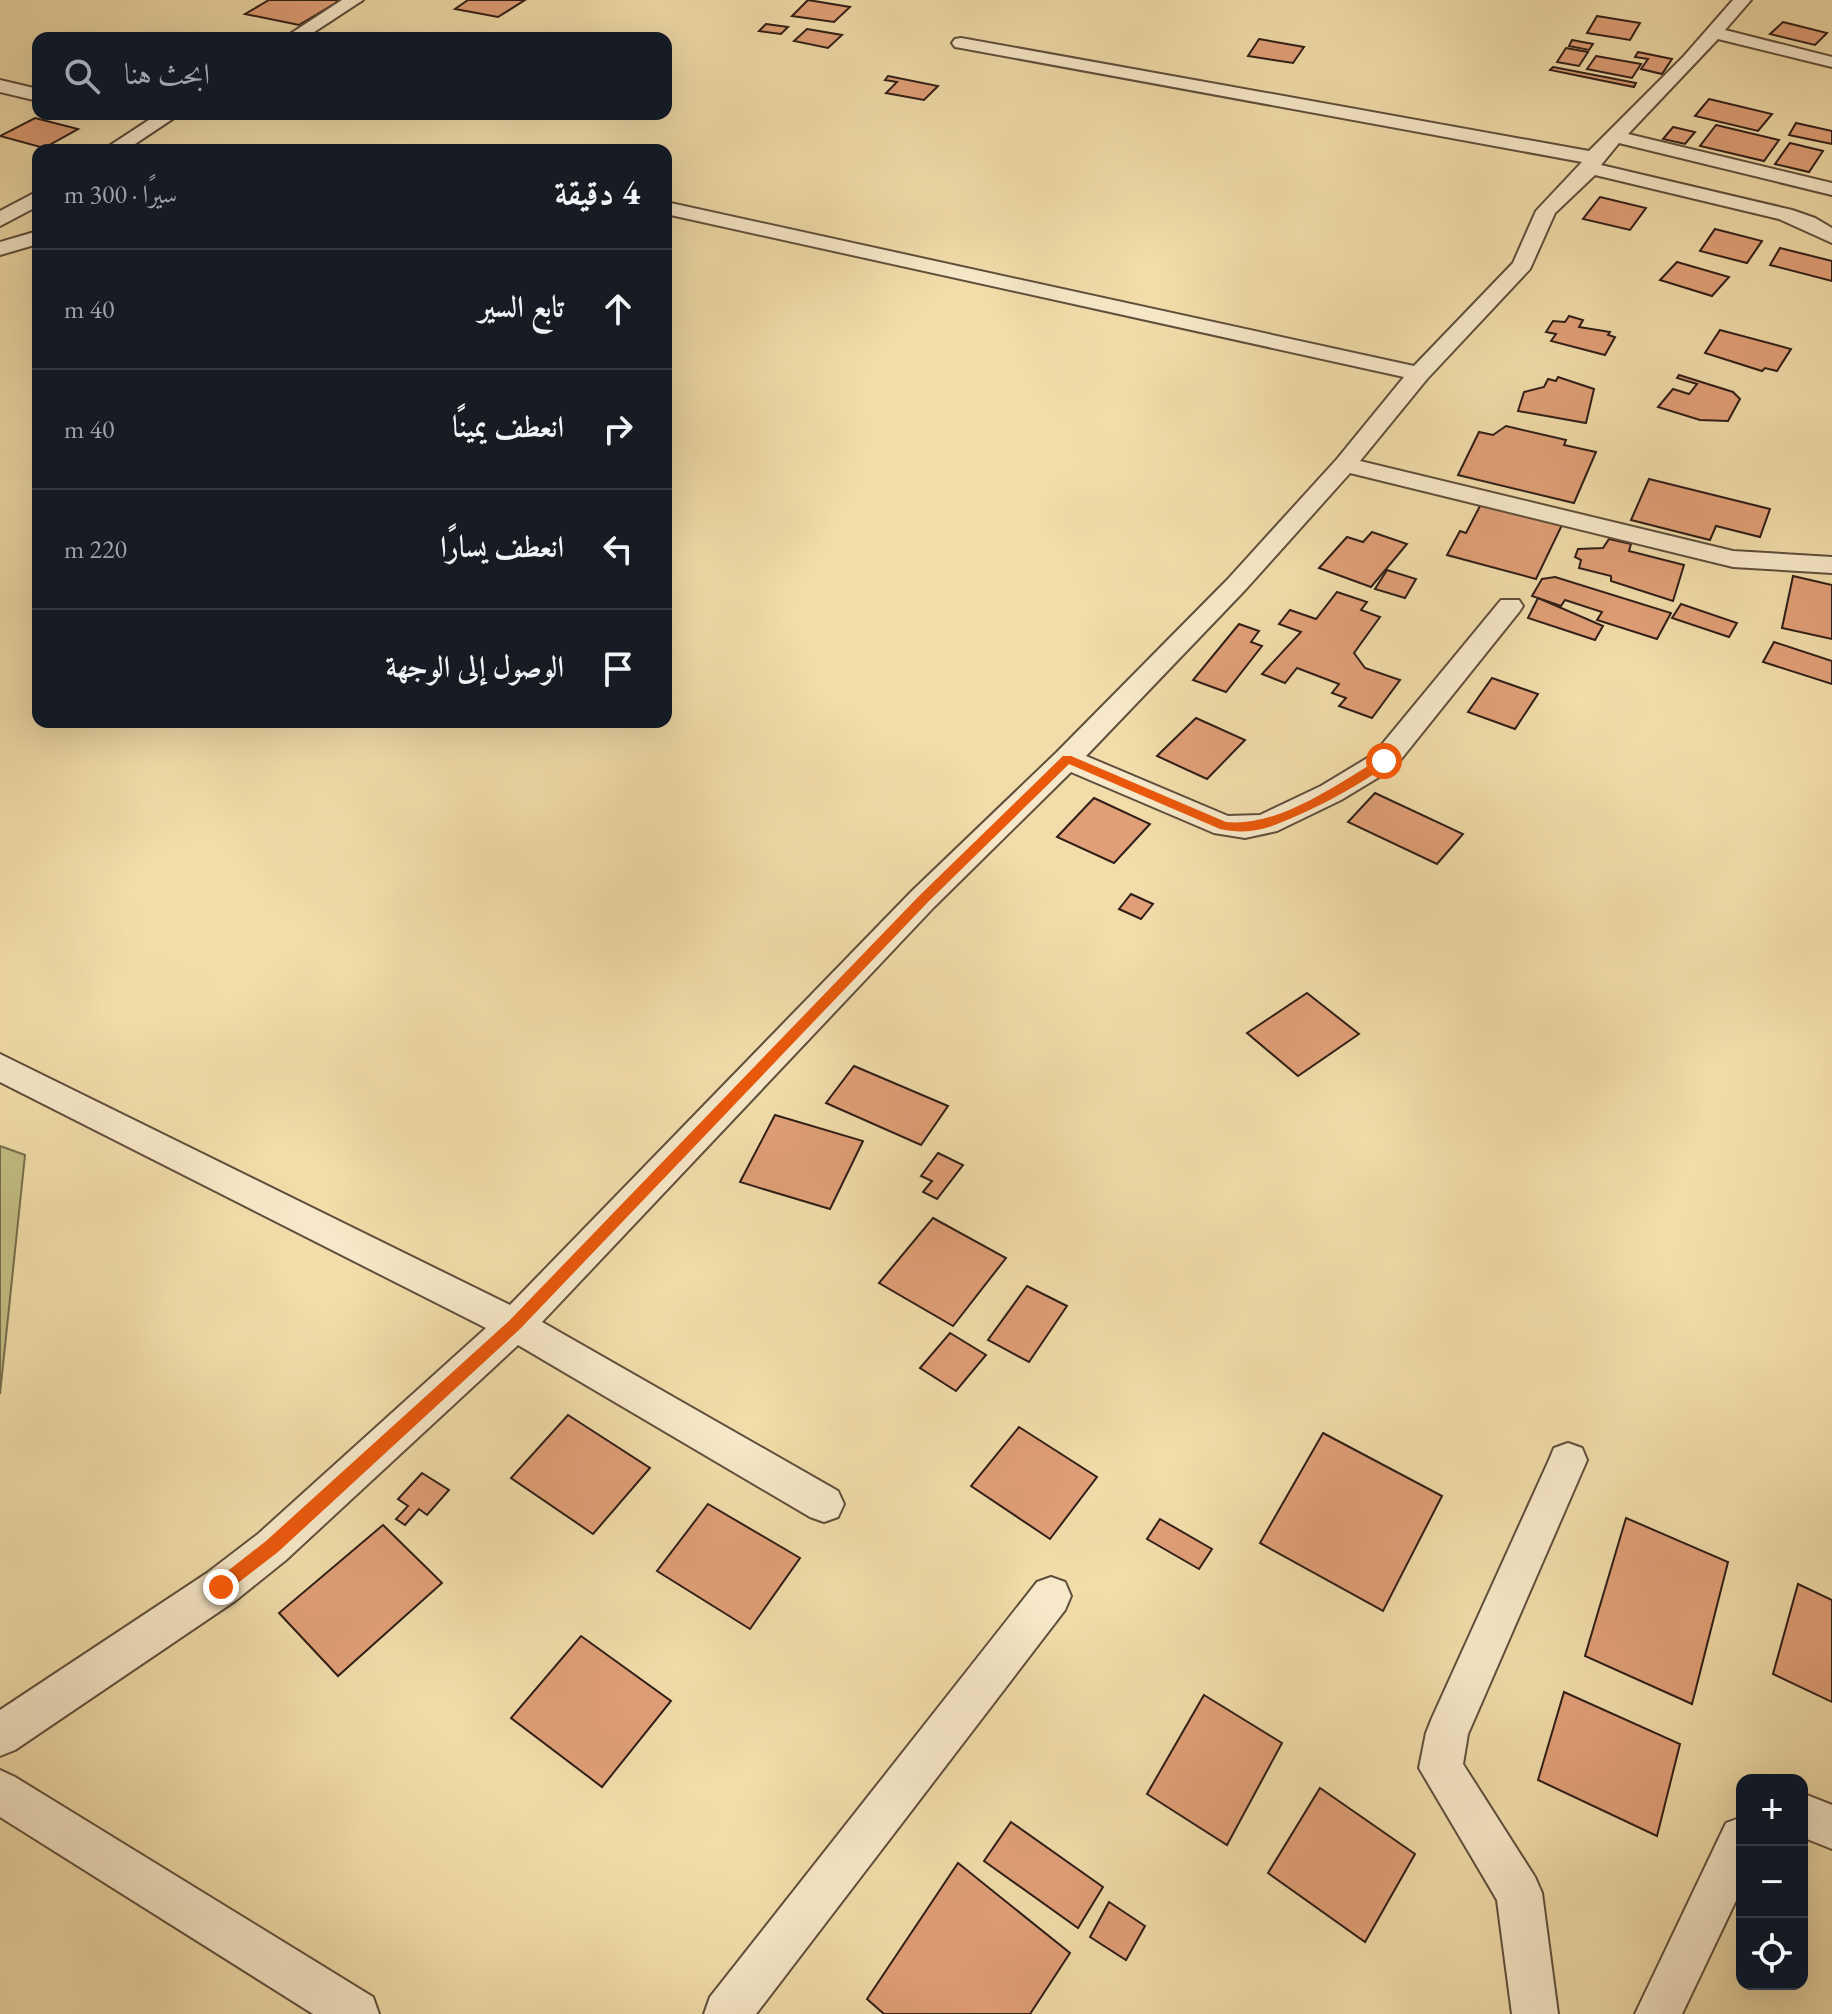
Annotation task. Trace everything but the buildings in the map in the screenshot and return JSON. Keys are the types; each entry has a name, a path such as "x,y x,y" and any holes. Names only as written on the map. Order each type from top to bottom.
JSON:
{"street":[{"path":"302,32 352,0"},
{"path":"0,1735 221,1587 272,1547 515,1325 923,899 1067,759 1237,584 1345,464 1419,374 1523,265 1546,211 1689,61 1742,0"},
{"path":"1712,32 1832,62"},
{"path":"961,43 1599,154 1832,189"},
{"path":"0,86 32,94"},
{"path":"123,144 162,120"},
{"path":"1599,154 1808,222 1832,237"},
{"path":"0,220 32,201"},
{"path":"672,209 1419,374"},
{"path":"0,249 32,239"},
{"path":"1345,464 1733,559 1832,565"},
{"path":"1067,759 1224,826 1245,828 1267,824 1331,793 1384,761 1510,606"},
{"path":"0,1067 515,1325 824,1504"},
{"path":"1535,2014 1519,1893 1441,1768 1447,1733 1568,1460"},
{"path":"727,2014 1051,1596"},
{"path":"0,1792 356,2014"},
{"path":"1808,1817 1832,1827"},
{"path":"1658,2014 1739,1846"}],"shaded area":[{"path":"0,1146 25,1155 0,1394"}],"route":[{"path":"221,1587 272,1547 515,1325 923,899 1067,759 1224,826 1245,828 1267,824 1331,793 1384,761"}]}
